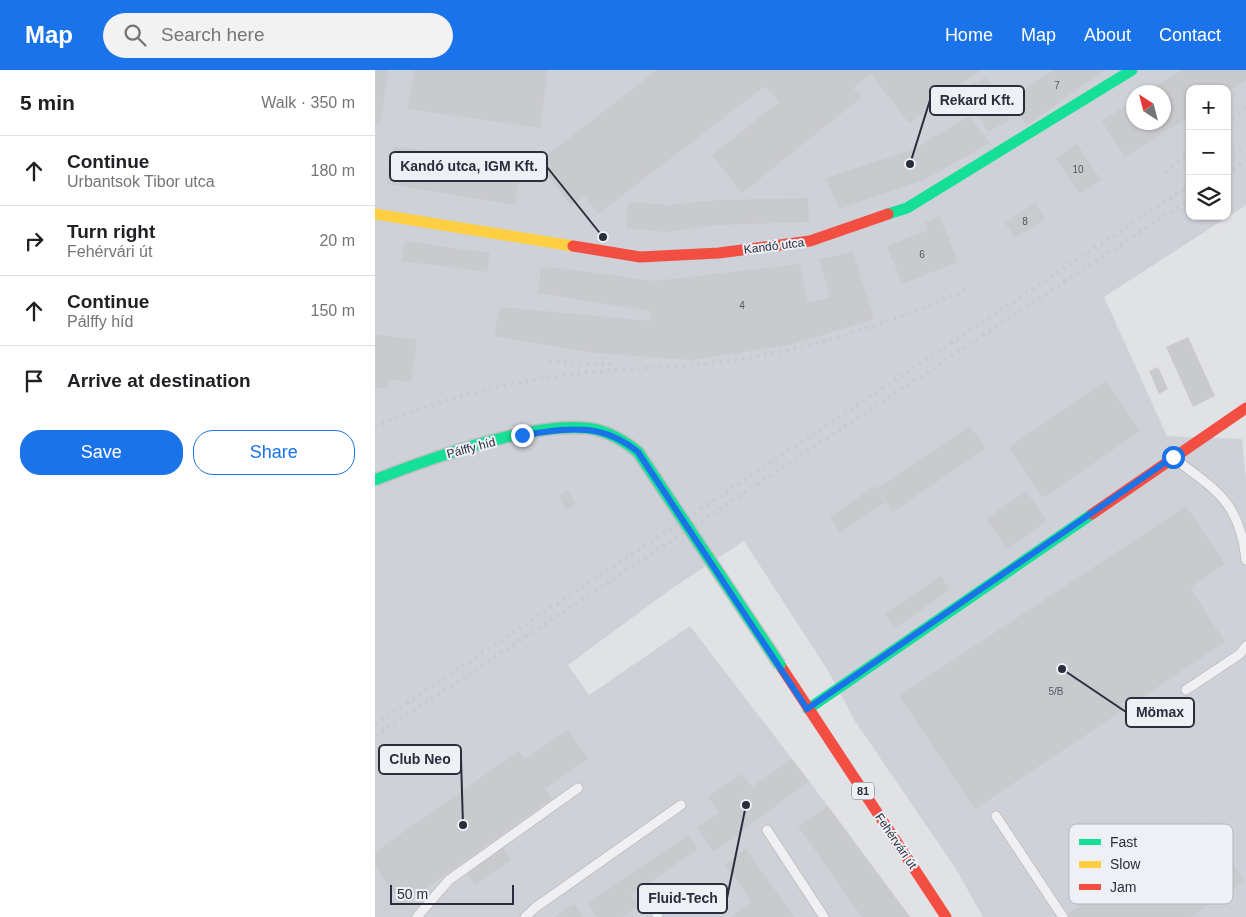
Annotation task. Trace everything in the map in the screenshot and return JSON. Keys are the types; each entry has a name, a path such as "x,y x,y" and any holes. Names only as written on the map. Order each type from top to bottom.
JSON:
{"street":[{"name":"Kandó utca","path":"375,214 640,257 719,254 810,242 907,208 1132,70"},
{"path":"807,709 1246,408"},
{"name":"Pálffy híd","path":"375,480 468,448 522,435 569,429 591,429 610,434 625,441 638,452 780,666"},
{"name":"Fehérvári út","path":"780,666 946,917"}],"lane":[{"path":"1173,457 1224,498 1236,516 1246,560"},
{"path":"1185,690 1240,654 1246,646"},
{"path":"417,917 449,880 578,788"},
{"path":"525,917 536,907 681,805"},
{"path":"997,816 1063,917"},
{"path":"767,830 824,917"}],"shaded area":[{"path":"375,70 1246,70 1246,205 1231,215 1231,85 1186,85 1186,220 1223,220 1104,297 1167,436 1242,439 1246,480 1246,917 983,917 956,869 855,721 827,669 744,541 671,589 568,665 589,695 690,626 910,917 375,917"}],"building":[{"path":"375,70 389,70 380,124 375,123"},
{"path":"414,70 548,70 540,128 408,109"},
{"path":"657,70 980,70 909,123 871,74 853,88 862,97 742,193 712,155 779,102 765,86 598,214 584,196 571,206 538,162"},
{"path":"1053,70 1105,70 1027,125 1010,100"},
{"path":"1182,70 1246,70 1246,80 1231,89 1231,85 1186,85 1186,119 1171,128 1171,85 1158,85"},
{"path":"986,77 1010,120 988,132 964,89"},
{"path":"1126,106 1126,130 1168,130 1125,157 1102,121"},
{"path":"969,116 990,143 924,180 839,209 826,178 912,150"},
{"path":"1077,144 1101,180 1080,194 1056,158"},
{"path":"394,146 521,167 515,205 387,184"},
{"path":"808,198 809,222 718,225 667,232 626,228 628,202 669,205 718,200"},
{"path":"1035,203 1045,219 1015,238 1005,223"},
{"path":"940,216 958,262 902,284 887,246 928,230 925,222"},
{"path":"405,241 490,253 487,272 402,261"},
{"path":"853,252 874,319 793,344 693,360 593,353 494,336 500,307 652,321 651,311 538,293 541,267 653,281 800,264 807,303 830,298 820,259"},
{"path":"375,334 417,340 411,382 389,379 388,389 375,387"},
{"path":"1188,337 1215,396 1193,407 1166,347"},
{"path":"1158,367 1168,389 1159,394 1149,371"},
{"path":"1106,381 1140,431 1043,498 1009,447"},
{"path":"970,426 986,448 893,512 877,489"},
{"path":"874,486 885,502 840,533 830,517"},
{"path":"568,490 576,504 566,510 558,496"},
{"path":"1026,491 1047,521 1007,549 986,519"},
{"path":"1186,506 1225,564 1190,588 1225,642 975,809 899,696"},
{"path":"941,576 950,590 895,628 885,614"},
{"path":"568,730 588,758 545,789 552,799 402,905 375,866 375,852 519,751 525,759"},
{"path":"792,759 809,781 714,852 697,828 719,812 708,797 742,774 752,787"},
{"path":"828,806 910,917 862,917 798,826"},
{"path":"688,835 698,849 631,895 639,906 623,917 597,917 588,903"},
{"path":"503,848 511,860 475,885 467,873"},
{"path":"746,849 794,917 730,917 752,902 725,864"},
{"path":"1233,864 1244,881 1233,888"},
{"path":"574,904 583,917 554,917"},
{"path":"1082,904 1210,904 1191,917 1071,917 1069,913"}],"railway":[{"path":"1231,121 1246,108"},
{"path":"1231,157 1246,147"},
{"path":"1165,172 1186,156"},
{"path":"1231,171 1246,161"},
{"path":"375,724 1186,188"},
{"path":"375,736 1186,202"},
{"path":"375,426 427,406 507,385 562,375 712,363 808,346 889,321 968,289"},
{"path":"549,362 614,364"}],"traffic: fast":[{"path":"888,214 907,208 1132,70"},
{"path":"375,480 486,442 547,429 575,428 598,430 614,436 638,452 780,665"},
{"path":"808,709 1092,514"}],"traffic: slow":[{"path":"375,214 573,246"}],"traffic: jam":[{"path":"573,246 640,257 719,253 810,241 888,214"},
{"path":"1092,514 1246,408"},
{"path":"780,665 946,917"}],"place":[{"name":"Rekard Kft.","path":"910,164"},
{"name":"Kandó utca, IGM Kft.","path":"603,237"},
{"name":"Mömax","path":"1062,669"},
{"name":"Fluid-Tech","path":"746,805"},
{"name":"Club Neo","path":"463,825"}],"route":[{"path":"522,435 569,429 591,429 610,434 625,441 638,452 807,709 1173,457"}]}
